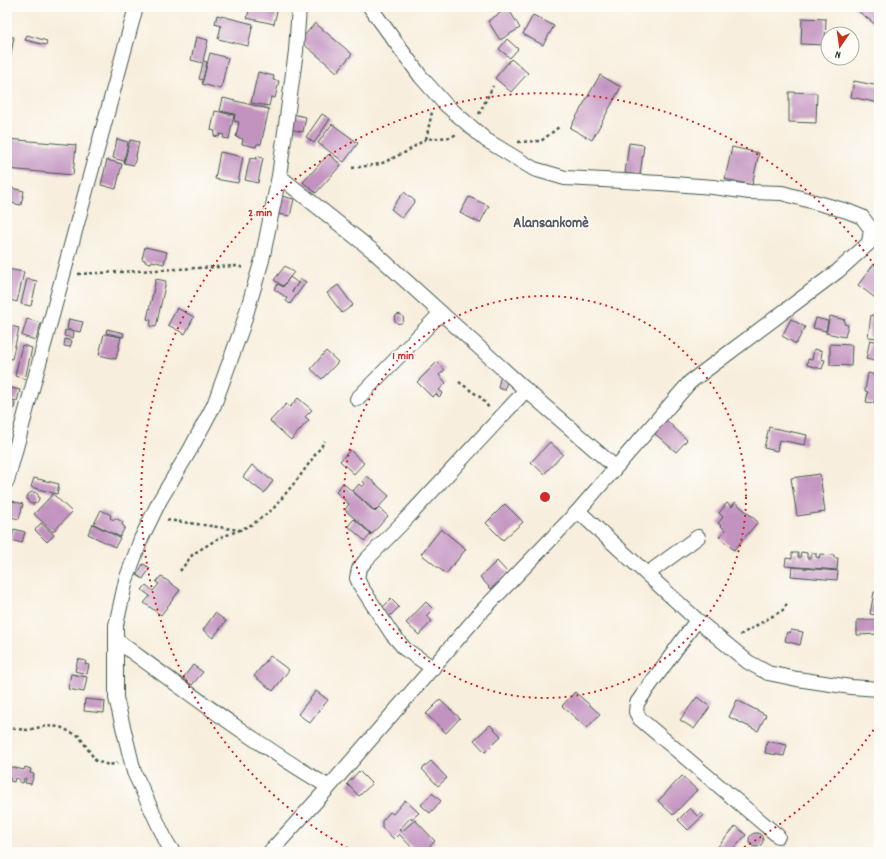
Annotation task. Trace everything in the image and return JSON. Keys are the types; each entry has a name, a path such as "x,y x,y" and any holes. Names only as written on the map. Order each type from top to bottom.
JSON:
{"street":[{"path":"7,481 136,7"},
{"path":"173,852 138,779 131,759 116,698 116,625 126,580 141,539 160,500 190,450 214,405 242,328 262,260 279,176 296,51 299,7"},
{"path":"270,852 329,788 481,612 578,511 690,382 838,271 874,238 871,229 862,217 847,211 782,192 750,192 697,186 565,178 534,168 486,140 445,104 421,77 370,7"},
{"path":"279,176 373,251 526,390 615,467"},
{"path":"357,399 441,312"},
{"path":"432,668 405,649 392,634 360,585 357,578 359,569 526,390"},
{"path":"578,511 697,620 748,662 768,673 835,684 879,688"},
{"path":"647,574 698,537"},
{"path":"697,620 637,703 636,712 640,719 778,836"},
{"path":"116,640 214,711 289,763 329,788"}],"path":[{"path":"352,168 380,164 406,152 426,139 452,137 471,126 493,86"},
{"path":"426,139 435,93"},
{"path":"511,140 518,142 541,141 559,127"},
{"path":"63,275 237,266 258,273"},
{"path":"460,382 480,397 497,421"},
{"path":"180,571 193,554 219,538 253,524 273,509 326,441"},
{"path":"151,518 240,530"},
{"path":"718,638 732,639 783,610 788,602"},
{"path":"7,728 27,730 46,726 60,727 79,736 96,761 108,765 131,759"}],"building":[{"path":"250,7 260,7 277,11 274,24 247,18"},
{"path":"853,7 879,7 879,21 876,25"},
{"path":"508,8 520,28 500,40 488,21"},
{"path":"217,15 253,24 248,46 218,39 221,26 215,24"},
{"path":"533,15 554,26 543,45 523,34"},
{"path":"802,18 826,19 826,26 820,26 820,45 801,44"},
{"path":"315,23 352,54 337,72 300,41"},
{"path":"27,35 47,41 46,45 25,40"},
{"path":"7,36 14,37 9,65 7,65"},
{"path":"196,37 208,40 203,61 207,62 203,80 199,79 203,63 191,60"},
{"path":"507,39 518,49 510,58 499,49"},
{"path":"210,53 228,58 221,89 202,84"},
{"path":"511,59 528,73 511,92 495,78"},
{"path":"258,72 274,76 273,80 279,81 275,98 271,97 269,106 251,103"},
{"path":"600,75 621,87 592,140 570,128"},
{"path":"854,81 879,86 879,103 851,97"},
{"path":"789,92 817,93 816,123 789,122"},
{"path":"223,98 269,109 261,144 257,144 256,147 242,144 243,139 236,137 239,122 234,121 235,114 220,111"},
{"path":"215,111 234,115 229,139 223,138 224,135 220,134 219,137 214,136 215,131 211,130"},
{"path":"292,114 306,117 303,132 289,129"},
{"path":"322,114 330,119 314,143 306,137"},
{"path":"332,124 358,143 344,162 318,143"},
{"path":"7,139 76,145 73,175 7,169"},
{"path":"117,139 128,142 124,161 113,158"},
{"path":"130,140 139,142 134,165 124,163"},
{"path":"629,143 644,145 640,175 625,173"},
{"path":"732,147 759,153 752,185 725,179"},
{"path":"220,152 243,157 238,183 215,179"},
{"path":"329,154 341,165 316,193 303,182"},
{"path":"257,156 263,158 258,183 245,180 250,158 256,159"},
{"path":"107,160 122,164 116,189 101,185"},
{"path":"7,187 24,191 21,205 7,202"},
{"path":"404,192 415,201 402,218 391,209"},
{"path":"281,196 294,199 290,216 277,214"},
{"path":"469,197 489,206 480,223 460,213"},
{"path":"145,247 167,252 164,264 152,261 151,263 145,262 145,260 142,259"},
{"path":"874,264 879,268 878,300 858,285"},
{"path":"285,266 294,272 283,286 274,280"},
{"path":"7,269 24,272 17,302 7,299"},
{"path":"290,277 298,283 292,292 301,279 306,282 290,304 286,301 287,298 274,289 278,284 283,287"},
{"path":"27,279 37,281 31,306 21,304"},
{"path":"156,279 166,281 156,327 150,326 151,320 147,319"},
{"path":"338,285 353,305 342,313 327,293"},
{"path":"177,308 194,317 185,334 168,325"},
{"path":"399,314 404,319 399,324 394,319"},
{"path":"871,315 879,316 879,338 868,337"},
{"path":"830,316 845,320 844,324 848,325 845,337 826,333"},
{"path":"816,318 828,321 826,331 813,328"},
{"path":"27,319 41,323 36,340 22,336"},
{"path":"69,319 83,322 80,332 67,329"},
{"path":"791,319 805,327 796,344 782,336"},
{"path":"7,325 19,328 12,359 7,358"},
{"path":"107,329 124,333 123,337 106,333"},
{"path":"65,330 74,332 73,338 64,336"},
{"path":"104,334 121,337 116,359 99,355"},
{"path":"65,339 72,341 70,347 64,346"},
{"path":"870,340 879,342 878,362 866,359"},
{"path":"830,344 852,345 851,366 830,365"},
{"path":"22,345 32,348 25,379 15,376"},
{"path":"814,349 822,351 821,359 825,360 822,369 807,365 808,359 812,360"},
{"path":"326,351 338,362 322,379 311,369"},
{"path":"437,362 445,370 439,375 446,383 439,390 443,393 439,397 436,394 432,397 417,382"},
{"path":"868,373 879,376 879,395 876,394 874,403 866,402 868,392 865,391"},
{"path":"500,378 507,379 505,390 498,388"},
{"path":"7,387 20,390 17,401 7,399"},
{"path":"298,398 312,410 305,417 309,420 291,440 270,421 286,404 290,407"},
{"path":"7,401 15,403 14,409 7,407"},
{"path":"665,419 687,440 676,452 653,432"},
{"path":"769,427 807,435 805,445 779,440 777,451 764,448"},
{"path":"550,442 563,454 544,474 531,462"},
{"path":"350,450 364,463 354,474 340,461"},
{"path":"252,465 273,481 264,493 243,477"},
{"path":"820,474 825,512 797,516 791,478"},
{"path":"367,476 389,496 375,511 353,491 359,484 362,487 365,484 363,481"},
{"path":"34,478 59,484 57,494 31,487"},
{"path":"343,483 375,512 379,508 388,516 372,534 345,510 349,504 336,492"},
{"path":"33,492 37,494 39,498 37,502 33,504 29,502 27,498 29,494"},
{"path":"53,494 72,512 53,532 34,514"},
{"path":"8,500 23,504 19,519 7,516"},
{"path":"735,502 758,522 734,550 719,537 725,530 718,523 723,517 719,513 727,503 732,507"},
{"path":"505,504 523,522 503,540 486,523"},
{"path":"101,510 111,515 110,518 114,520 115,518 123,522 122,525 125,527 120,537 94,524"},
{"path":"354,519 371,534 365,541 348,526"},
{"path":"41,523 54,535 47,542 35,530"},
{"path":"93,524 120,538 115,547 88,534"},
{"path":"14,529 25,532 22,543 11,540"},
{"path":"441,529 466,549 446,574 421,554"},
{"path":"801,552 807,553 807,558 810,558 811,553 816,553 816,557 819,558 820,554 834,555 834,558 838,558 837,570 785,566 786,558 792,559 792,553 798,553 798,557 800,558"},
{"path":"497,561 508,573 491,589 480,577"},
{"path":"143,564 150,568 143,579 137,575"},
{"path":"792,567 838,571 837,580 791,576"},
{"path":"161,576 180,590 161,615 144,603 150,596 142,590 146,585 153,591 159,584 156,582"},
{"path":"874,592 879,593 879,616 870,614"},
{"path":"391,599 399,607 388,618 380,610"},
{"path":"426,602 433,609 426,616 432,621 419,635 406,623"},
{"path":"215,613 226,621 213,638 203,630"},
{"path":"857,620 879,620 879,634 857,635"},
{"path":"791,630 803,632 800,645 785,641 787,632 790,633"},
{"path":"270,656 289,670 273,691 254,676"},
{"path":"78,659 86,661 85,664 89,665 87,674 75,671"},
{"path":"193,665 203,672 192,685 183,678"},
{"path":"71,674 87,677 84,692 68,689"},
{"path":"316,691 328,700 310,723 298,714"},
{"path":"575,692 600,714 587,728 562,706"},
{"path":"697,697 710,707 694,729 680,720"},
{"path":"85,699 105,701 104,713 84,711"},
{"path":"440,700 460,718 446,733 426,714"},
{"path":"737,700 766,715 758,731 729,717"},
{"path":"490,725 501,736 485,752 474,740"},
{"path":"767,741 787,745 784,756 765,753"},
{"path":"431,761 447,778 438,786 422,769"},
{"path":"7,766 24,770 25,767 31,769 30,773 34,774 31,784 25,783 26,778 24,778 23,783 19,782 19,779 15,778 14,782 10,781 10,778 7,777"},
{"path":"359,771 372,784 359,796 347,784"},
{"path":"682,776 697,790 673,815 658,801"},
{"path":"432,793 441,801 430,813 421,805"},
{"path":"405,800 419,813 412,819 411,817 399,830 401,832 415,820 435,841 423,852 416,852 399,834 394,839 382,828 382,821 390,812 393,814"},
{"path":"690,808 697,816 701,813 703,816 688,830 678,820"},
{"path":"736,826 746,835 731,852 713,852"},
{"path":"756,833 761,835 763,840 761,845 756,847 751,845 749,840 751,835"}],"district":[{"name":"Alansankomè","path":"551,224"}]}
